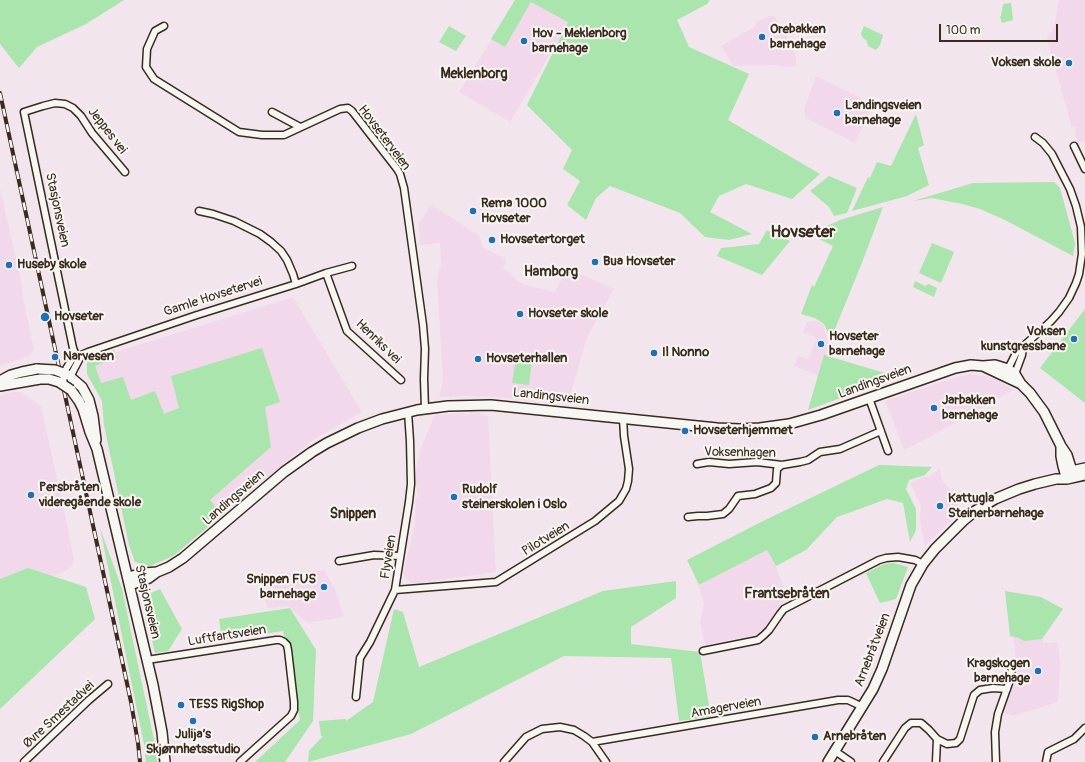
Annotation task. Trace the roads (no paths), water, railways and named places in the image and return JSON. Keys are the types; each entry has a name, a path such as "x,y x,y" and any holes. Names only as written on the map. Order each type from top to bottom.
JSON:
{"street":[{"name":"Hovseterveien","path":"164,26 155,31 147,49 146,67 154,79 239,132 262,136 284,135 340,109 348,108 352,110 367,129 400,174 404,188 425,342 425,409"},
{"name":"Jeppes vei","path":"24,112 55,103 65,104 73,108 81,116 92,134 125,172"},
{"name":"Stasjonsveien","path":"24,112 74,351 79,356"},
{"path":"272,112 300,127"},
{"path":"1035,137 1043,143 1052,154 1070,189 1081,227 1082,254 1076,283 1069,298 1051,321 1023,347 1022,355 1011,374 1030,393 1044,412 1067,455 1070,474"},
{"path":"1074,146 1085,169"},
{"path":"199,211 234,221 260,234 271,242 281,251 287,260 294,274 296,284"},
{"name":"Gamle Hovsetervei","path":"67,376 72,359 79,356 326,273 352,266"},
{"name":"Henriks vei","path":"326,273 347,331 401,380"},
{"path":"0,386 67,376 79,356"},
{"name":"Landingsveien","path":"129,581 145,580 183,558 284,472 312,452 358,428 382,419 408,412 460,405 491,404 717,428 760,428 800,421 826,413 955,368 971,365 983,366 1011,374"},
{"path":"0,381 11,375 37,369 55,370 67,376"},
{"name":"Stasjonsveien","path":"67,376 71,390 83,409 97,449"},
{"name":"Stasjonsveien","path":"67,376 82,387 89,400 93,416 97,449 160,715 166,762"},
{"path":"869,398 888,451"},
{"name":"Flyveien","path":"356,697 360,658 370,642 394,590 411,484 408,412"},
{"name":"Pilotveien","path":"394,590 496,582 595,521 619,501 626,489 629,468 623,418"},
{"name":"Voksenhagen","path":"697,464 709,462 729,464 758,462 782,464 808,460 820,452 840,449 881,431"},
{"name":"Voksenhagen","path":"688,517 723,514 729,509 738,496 755,494 771,488 776,483 777,469 782,464"},
{"name":"Arnebråtveien","path":"828,762 873,689 882,669 908,594 923,564 935,549 950,533 975,511 995,499 1011,492 1056,479 1085,468"},
{"name":"Arnebråtveien","path":"1070,474 1085,475"},
{"path":"339,561 374,555 400,556"},
{"path":"703,651 758,640 769,630 784,609 879,560 898,557 915,560 923,564"},
{"name":"Luftfartsveien","path":"147,660 276,640 280,640 287,645 294,710 291,716 240,762"},
{"path":"996,762 995,732 998,714 1010,683 1013,663"},
{"name":"Øvre Smestadvei","path":"24,762 89,700 108,684"},
{"path":"883,762 905,728 911,723 921,723 937,739 946,744 956,744 960,739 974,695 980,690 993,688 1007,689"},
{"name":"Amagerveien","path":"592,742 838,700 848,700 863,707"},
{"path":"504,762 526,737 542,729 560,727 574,730 592,742 606,762"},
{"path":"1046,762 1048,752 1074,739 1085,728"},
{"path":"936,762 937,739"},
{"path":"835,751 851,762"}],"railway":[{"path":"0,93 131,702 140,762"}],"place":[{"name":"Orebakken barnehage","path":"762,37"},
{"name":"Hov - Meklenborg barnehage","path":"524,41"},
{"name":"Voksen skole","path":"1069,63"},
{"name":"Landingsveien barnehage","path":"837,113"},
{"name":"Rema 1000 Hovseter","path":"473,211"},
{"name":"Hovsetertorget","path":"492,240"},
{"name":"Bua Hovseter","path":"595,262"},
{"name":"Huseby skole","path":"9,265"},
{"name":"Hovseter skole","path":"520,314"},
{"name":"Hovseter","path":"45,317"},
{"name":"Voksen kunstgressbane","path":"1074,339"},
{"name":"Hovseter barnehage","path":"821,344"},
{"name":"Il Nonno","path":"654,353"},
{"name":"Narvesen","path":"55,357"},
{"name":"Hovseterhallen","path":"478,359"},
{"name":"Jarbakken barnehage","path":"934,408"},
{"name":"Hovseterhjemmet","path":"685,431"},
{"name":"Persbråten videregående skole","path":"31,495"},
{"name":"Rudolf steinerskolen i Oslo","path":"454,497"},
{"name":"Kattugla Steinerbarnehage","path":"940,506"},
{"name":"Snippen FUS barnehage","path":"324,587"},
{"name":"Kragskogen barnehage","path":"1038,671"},
{"name":"TESS RigShop","path":"181,705"},
{"name":"Julija’s Skjønnhetsstudio","path":"193,721"},
{"name":"Arnebråten","path":"815,737"}],"district":[{"name":"Meklenborg","path":"474,74"},
{"name":"Hovseter","path":"803,233"},
{"name":"Hamborg","path":"551,272"},
{"name":"Snippen","path":"353,514"},
{"name":"Frantsebråten","path":"787,594"}]}
